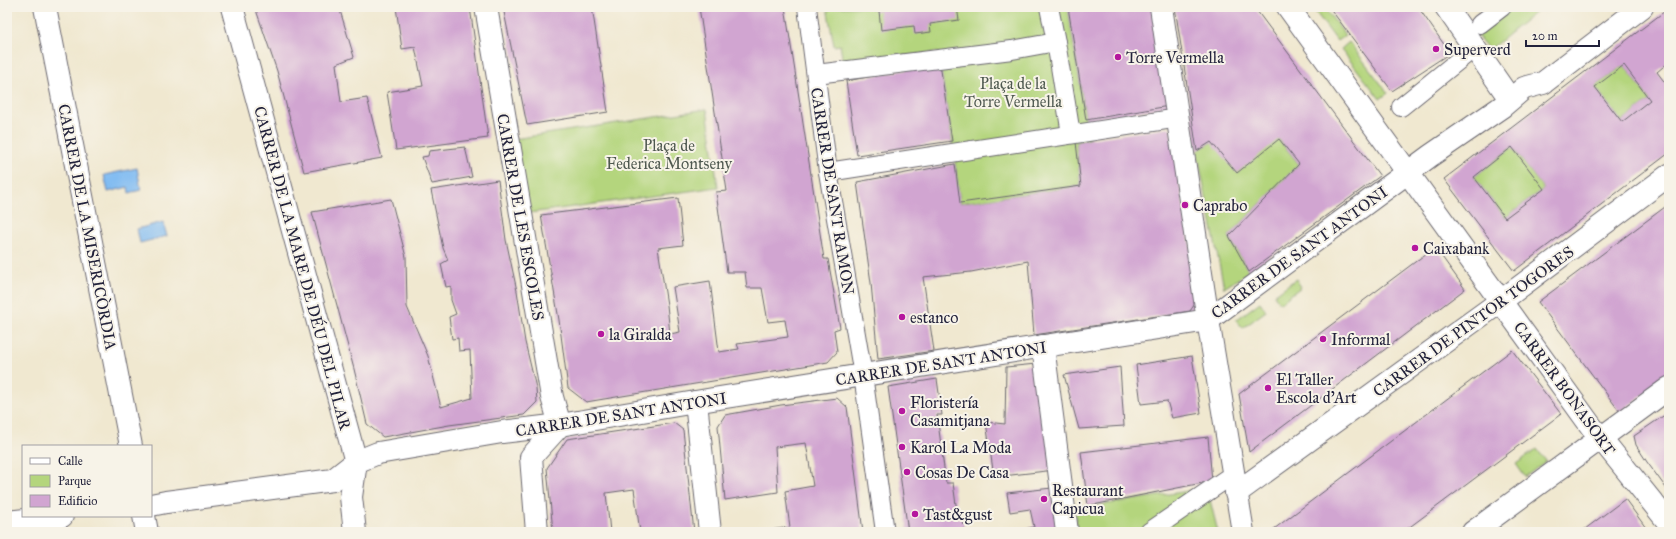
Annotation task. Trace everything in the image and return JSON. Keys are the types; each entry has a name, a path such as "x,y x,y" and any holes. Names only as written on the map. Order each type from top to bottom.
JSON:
{"street":[{"name":"CARRER DE LA MISERICÒRDIA","path":"45,7 131,445"},
{"name":"CARRER DE LA MARE DE DÉU DEL PILAR","path":"232,7 356,462 351,497 355,532"},
{"name":"CARRER DE LES ESCOLES","path":"486,7 552,397 560,425"},
{"name":"CARRER DE SANT RAMON","path":"807,7 828,172 863,375 885,532"},
{"path":"1049,7 1071,134"},
{"path":"1161,7 1208,320 1231,486 1243,532"},
{"name":"CARRER BONASORT","path":"1288,7 1600,438 1669,523"},
{"path":"1446,7 1510,99"},
{"path":"1480,24 1502,7"},
{"name":"CARRER DE SANT ANTONI","path":"152,505 333,480 356,462 378,453 1208,320 1408,172 1504,106 1524,88 1543,83 1642,7"},
{"path":"816,74 1012,50 1056,42"},
{"path":"1401,107 1469,52"},
{"path":"828,172 1166,120"},
{"name":"CARRER DE PINTOR TOGORES","path":"1231,486 1501,301 1669,175"},
{"path":"1043,346 1067,532"},
{"path":"1473,532 1669,388"},
{"path":"696,402 710,532"},
{"path":"537,532 531,458 560,425"},
{"path":"1149,532 1231,486"},
{"path":"7,522 53,517"},
{"path":"144,517 147,532"}],"green space":[{"name":"Plaça de la Torre Vermella","path":"827,7 1068,7 1089,139 1076,142 1081,186 960,203 938,52 843,63 840,45 834,46"},
{"path":"1317,7 1324,7 1345,35 1337,41 1314,10"},
{"path":"1509,7 1542,7 1489,50 1476,34"},
{"path":"1349,42 1388,93 1380,99 1341,49"},
{"path":"1624,65 1650,100 1622,122 1595,87"},
{"name":"Plaça de Federica Montseny","path":"707,109 718,187 522,214 514,139"},
{"path":"1258,114 1299,164 1229,236 1249,272 1224,288 1197,151"},
{"path":"1512,147 1544,189 1505,218 1474,177"},
{"path":"1296,279 1301,287 1280,303 1274,295"},
{"path":"1260,302 1266,311 1243,328 1236,320"},
{"path":"1537,449 1546,461 1525,477 1516,464"},
{"path":"1207,488 1218,532 1077,532 1075,509"}],"water":[{"path":"137,168 141,190 129,193 128,187 108,192 104,175"},
{"path":"163,222 167,236 140,243 137,229"}],"building":[{"path":"255,7 339,7 354,57 336,64 341,102 367,98 382,158 304,172 277,71"},
{"path":"396,7 470,7 488,138 396,150 387,92 423,86 415,47 402,49"},
{"path":"503,7 592,7 608,112 527,125"},
{"path":"699,7 785,7 824,259 828,259 840,328 834,330 837,352 828,362 586,402 568,388 559,320 541,215 678,198 683,245 658,248 670,334 680,332 673,287 710,281 719,352 739,349 737,344 788,337 785,320 768,322 762,288 747,288 745,272 727,272 716,192 727,191"},
{"path":"875,7 957,7 959,20 930,24 931,32 915,34 914,26 881,30 879,11 875,12"},
{"name":"Torre Vermella","path":"1068,7 1153,7 1169,106 1086,120"},
{"path":"1175,7 1254,7 1380,176 1249,272 1229,236 1299,164 1279,139 1237,173 1211,142 1197,151"},
{"path":"1329,7 1418,7 1450,53 1392,91"},
{"path":"1669,8 1669,62 1657,72 1669,88 1669,153 1514,271 1444,179","holes":["1624,65 1650,100 1622,122 1595,87","1512,147 1544,189 1505,218 1474,177"]},
{"path":"940,64 952,141 857,155 846,81"},
{"path":"1170,128 1199,298 1190,311 1034,335 1028,261 971,272 923,277 934,351 878,359 871,283 857,182 955,164 960,203 1081,186 1076,142"},
{"path":"465,147 472,177 432,184 422,157 428,156 429,151"},
{"path":"498,180 506,240 517,291 525,342 536,388 537,402 524,415 449,425 383,437 367,424 354,369 312,212 391,199 406,257 407,307 428,356 441,407 472,398 470,350 459,351 458,338 452,339 449,317 456,314 451,300 451,286 446,287 441,264 448,260 443,248 431,190"},
{"path":"1669,204 1669,375 1620,412 1538,302"},
{"path":"1435,247 1465,289 1249,452 1239,394"},
{"path":"1512,350 1561,414 1403,532 1270,532"},
{"path":"1192,356 1201,413 1172,418 1167,401 1141,404 1136,365"},
{"path":"1036,364 1055,470 994,477 986,422 1005,424 1006,367"},
{"path":"1120,367 1124,426 1079,429 1064,375"},
{"path":"937,379 942,415 937,415 946,483 953,483 958,519 963,519 964,532 908,532 888,387"},
{"path":"837,398 847,407 863,532 757,532 790,527 785,491 813,486 806,443 775,447 778,492 725,500 718,426 725,415 781,405"},
{"path":"1669,412 1669,492 1636,445 1634,436"},
{"path":"674,423 683,430 694,532 640,532 634,489 606,493 610,532 553,532 547,468 567,439"},
{"path":"1208,437 1212,481 1088,506 1081,452"},
{"path":"1052,488 1058,532 1008,532 1034,527 1030,509 1010,512 1007,493"},
{"path":"1625,499 1649,532 1581,532"}],"place":[{"name":"Superverd","path":"1436,49"},
{"name":"Torre Vermella","path":"1118,57"},
{"name":"Caprabo","path":"1185,205"},
{"name":"Caixabank","path":"1415,248"},
{"name":"estanco","path":"902,317"},
{"name":"la Giralda","path":"601,334"},
{"name":"Informal","path":"1323,339"},
{"name":"El Taller Escola d'Art","path":"1268,388"},
{"name":"Floristería Casamitjana","path":"902,411"},
{"name":"Karol La Moda","path":"902,447"},
{"name":"Cosas De Casa","path":"907,472"},
{"name":"Restaurant Capicua","path":"1044,499"},
{"name":"Tast&gust","path":"915,514"}]}
